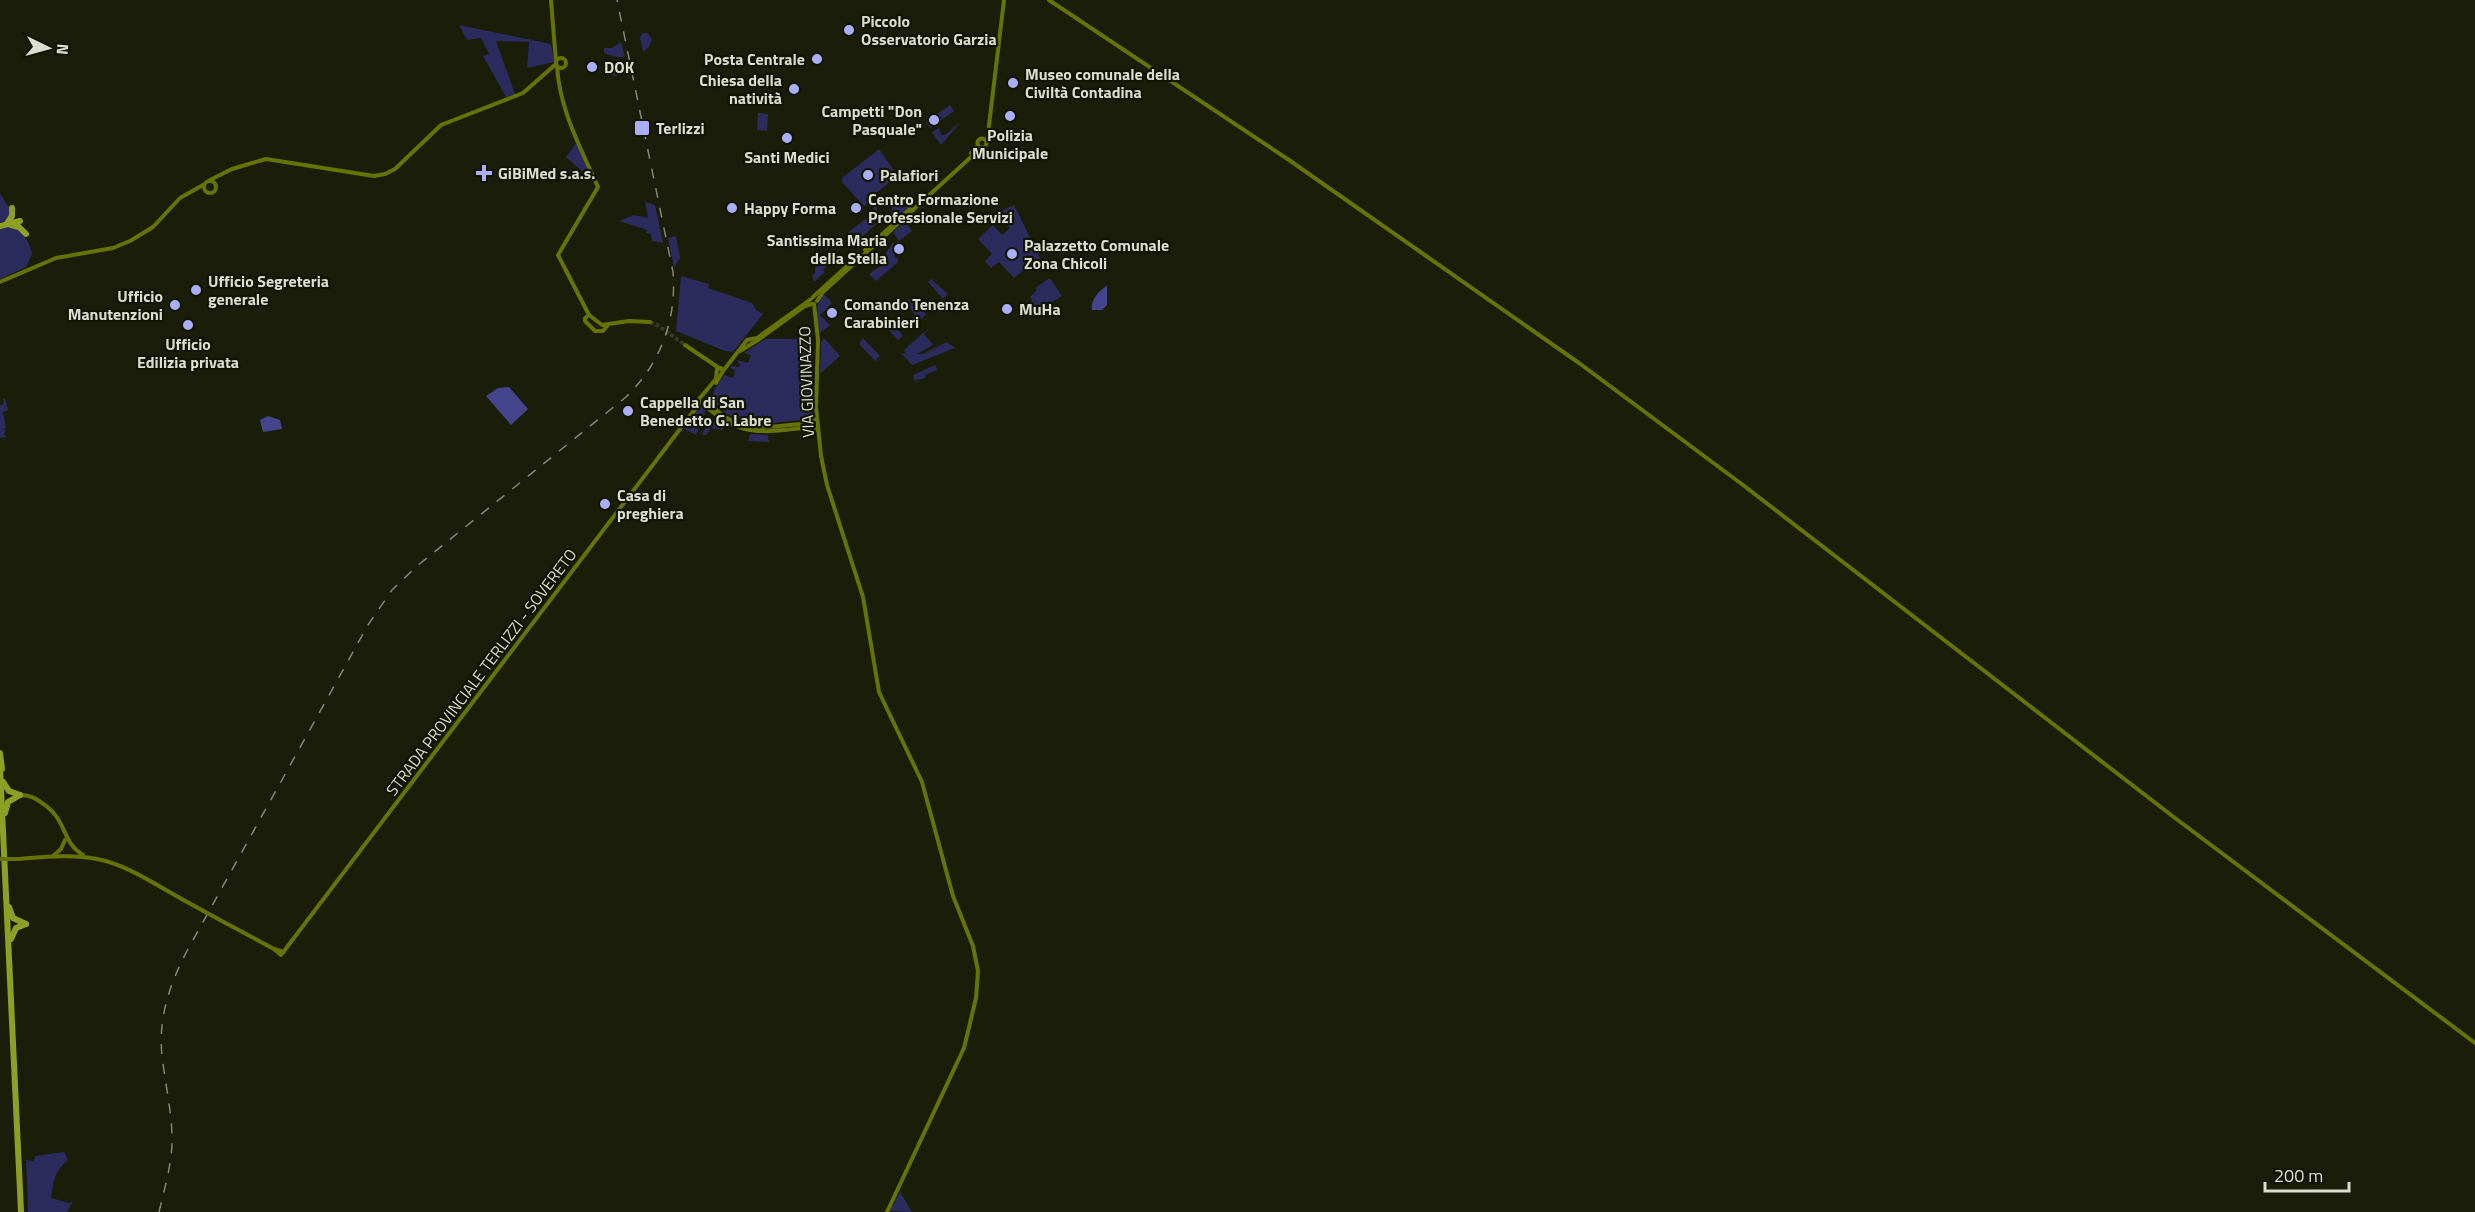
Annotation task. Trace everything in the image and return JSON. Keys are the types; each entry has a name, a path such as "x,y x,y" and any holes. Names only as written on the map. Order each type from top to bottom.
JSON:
{"highway":[{"path":"9,223 12,208"},
{"path":"0,225 9,223 26,234"},
{"path":"0,753 4,785 10,793 20,795"},
{"path":"0,768 1,849 20,1212"},
{"path":"1,849 5,808 10,800 20,795"},
{"path":"0,841 11,915 26,924 17,927 12,934 10,976"},
{"path":"6,883 20,1212"}],"main road":[{"path":"551,0 557,78 577,140 598,187 558,255 590,315 598,324 650,322"},
{"path":"740,351 747,340 757,338 813,301 985,140 989,126 1004,0"},
{"path":"1049,0 1222,114 1579,363 1743,485 2175,818 2475,1043"},
{"path":"555,52 566,63 557,65"},
{"path":"1,282 56,258 123,244 146,232 180,198 237,167 266,159 374,176 385,174 395,169 439,127 523,93 557,65 561,58"},
{"path":"980,146 979,140 985,140"},
{"path":"196,190 212,193 219,176"},
{"path":"210,180 216,184"},
{"path":"203,185 204,191"},
{"path":"740,351 813,301"},
{"name":"VIA GIOVINAZZO","path":"813,301 818,340 816,395 821,459 838,525 863,597 879,693 922,782 953,896 973,946 978,971 976,998 964,1048 887,1212"},
{"path":"590,315 585,318 585,321 595,331 603,331 608,324"},
{"path":"747,340 753,344"},
{"path":"685,345 719,369"},
{"name":"STRADA PROVINCIALE TERLIZZI - SOVERETO","path":"87,857 112,863 282,954 704,400 719,369 729,364 740,351"},
{"path":"704,400 725,416 754,428 806,424 817,417"},
{"path":"704,400 727,422 754,432 807,428 818,431"},
{"path":"20,795 33,797 51,809 60,820 66,839 66,856"},
{"path":"50,857 59,851 66,839"},
{"path":"66,839 76,851 87,857"},
{"path":"0,859 87,857"}],"shaded area":[{"path":"459,25 551,44 554,62 527,68 529,42 496,41 515,94 506,97 483,56 489,54 481,38 467,40"},
{"path":"642,33 648,33 652,40 643,52 640,38"},
{"path":"621,42 625,57 604,53 604,48 612,48"},
{"path":"604,60 627,65 629,77 625,74 615,76 603,73"},
{"path":"950,105 954,111 930,128 926,122"},
{"path":"758,113 768,114 767,131 757,130"},
{"path":"959,123 941,145 932,132 939,128 941,135 945,135"},
{"path":"576,143 590,173 587,176 566,157"},
{"path":"879,149 899,178 890,182 870,198 870,202 864,206 842,182 842,178"},
{"path":"0,193 11,211 7,221 0,222"},
{"path":"645,202 655,205 663,243 652,241 651,234 646,233 647,230 619,221 634,215 648,218"},
{"path":"877,205 877,214 871,217 871,222 876,224 854,244 846,234 876,211 873,208"},
{"path":"1014,205 1043,264 1032,272 1027,267 1014,278 999,262 991,268 985,261 992,254 978,239 993,225 1002,235 1010,228 997,213"},
{"path":"892,206 909,207 891,224"},
{"path":"905,221 912,231 899,241 893,232"},
{"path":"4,226 23,234 32,254 26,267 0,279 0,228"},
{"path":"676,236 680,258 674,268 668,238"},
{"path":"893,242 895,258 898,258 898,262 876,281 869,274 888,261 885,255"},
{"path":"816,256 820,256 828,265 823,270 825,272 814,282 812,274 815,274"},
{"path":"681,276 709,284 708,288 752,303 756,310 763,314 733,352 725,351 676,331"},
{"path":"1050,278 1062,296 1036,312 1024,312 1019,308 1027,301 1030,303 1032,300 1030,297 1037,290 1035,288"},
{"path":"931,279 948,294 943,299 928,282"},
{"path":"1107,286 1107,305 1102,310 1092,310 1092,303 1096,296"},
{"path":"824,294 832,303 820,315 830,325 820,333 817,318 818,307"},
{"path":"911,298 926,314 920,320 905,303"},
{"path":"887,318 903,336 898,340 882,323"},
{"path":"930,327 924,334 933,345 917,354 923,354 947,342 955,348 912,365 901,353 906,354 904,350"},
{"path":"824,338 840,356 820,374 821,342"},
{"path":"863,338 880,356 875,361 859,344"},
{"path":"765,339 813,339 811,372 813,372 813,414 810,419 754,425 727,414 713,402 714,390 724,375 733,378 735,370 730,368 739,367 737,360 748,363 751,355 744,353"},
{"path":"935,365 937,370 925,375 926,378 916,380 915,383 913,375"},
{"path":"509,387 528,409 511,425 486,396 498,388"},
{"path":"5,398 8,410 3,412 6,428 3,429 6,430 4,434 7,437 0,438 0,405 4,404 3,399"},
{"path":"700,406 706,410 696,435 683,428"},
{"path":"268,416 280,420 282,429 263,432 260,420"},
{"path":"717,419 725,424 722,430 711,428 706,435 702,435 708,422"},
{"path":"750,434 768,435 769,442 748,441"},
{"path":"64,1152 68,1160 55,1177 51,1198 69,1203 73,1201 67,1212 28,1212 26,1160 34,1161 35,1156"},
{"path":"900,1192 912,1212 890,1211"}],"tunnel":[{"path":"650,322 685,345"}],"railway":[{"path":"159,1212 172,1144 161,1042 164,1014 171,988 188,949 368,625 392,590 417,566 626,397 648,370 664,340 672,307 673,272 617,0"}],"place":[{"name":"Piccolo Osservatorio Garzia","path":"849,30"},
{"name":"Posta Centrale","path":"817,59"},
{"name":"DOK","path":"592,67"},
{"name":"Museo comunale della Civiltà Contadina","path":"1013,83"},
{"name":"Chiesa della natività","path":"794,89"},
{"name":"Polizia Municipale","path":"1010,116"},
{"name":"Campetti \"Don Pasquale\"","path":"934,120"},
{"name":"Terlizzi","path":"642,128"},
{"name":"Santi Medici","path":"787,138"},
{"name":"GiBiMed s.a.s.","path":"484,173"},
{"name":"Palafiori","path":"868,175"},
{"name":"Happy Forma","path":"732,208"},
{"name":"Centro Formazione Professionale Servizi","path":"856,208"},
{"name":"Santissima Maria della Stella","path":"899,249"},
{"name":"Palazzetto Comunale Zona Chicoli","path":"1012,254"},
{"name":"Ufficio Segreteria generale","path":"196,290"},
{"name":"Ufficio Manutenzioni","path":"175,305"},
{"name":"MuHa","path":"1007,309"},
{"name":"Comando Tenenza Carabinieri","path":"832,313"},
{"name":"Ufficio Edilizia privata","path":"188,325"},
{"name":"Cappella di San Benedetto G. Labre","path":"628,411"},
{"name":"Casa di preghiera","path":"605,504"}]}
